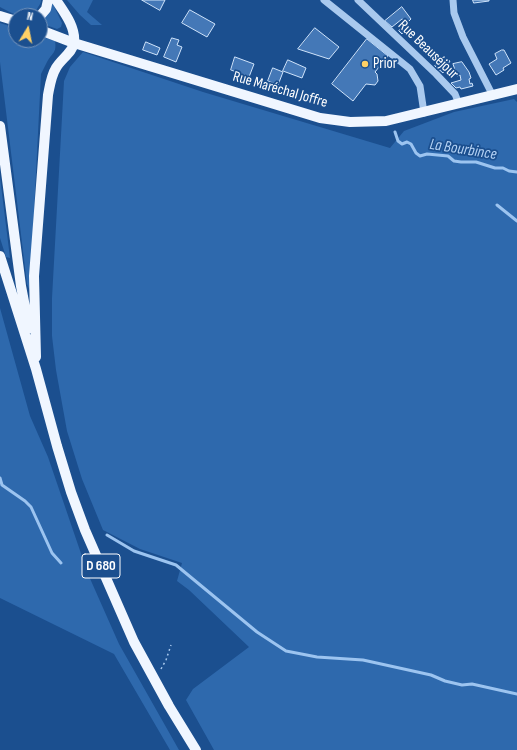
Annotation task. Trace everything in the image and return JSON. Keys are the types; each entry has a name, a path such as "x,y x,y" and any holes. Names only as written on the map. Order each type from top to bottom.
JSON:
{"main road":[{"path":"36,369 34,276 48,95 52,75 56,66 74,43 73,31 68,18 56,0"},
{"name":"Rue Maréchal Joffre","path":"48,33 74,43 320,118 350,122 386,121 517,89"},
{"name":"D 680","path":"0,126 21,286 36,369 60,454 85,530 134,642 196,750"},
{"path":"0,256 36,369"}],"street":[{"path":"324,0 410,69 420,86 424,112"},
{"name":"Rue Beauséjour","path":"358,0 436,74 455,94 459,104"},
{"path":"453,0 454,13 463,37 493,96"}],"path":[{"path":"155,679 166,660 171,645"}],"shaded area":[{"path":"0,0 41,0 38,8 8,8 8,11 0,7"},
{"path":"67,0 93,0 87,12 102,25 91,25"},
{"path":"52,2 62,23 61,27 57,29 48,26 48,13"},
{"path":"0,23 8,26 8,48 48,48 48,39 55,41 55,51 41,74 30,291 27,284 0,62"},
{"path":"83,52 203,92 390,148 404,131 454,112 514,99 517,102 517,750 214,750 186,700 193,689 249,647 189,590 177,581 182,563 140,549 103,530 82,479 67,431 56,370 52,336 52,298 64,81 70,67"},
{"path":"0,177 10,258 6,257 0,238"},
{"path":"0,308 30,416 48,457 88,574 119,644 179,750 170,750 114,654 0,598"}],"building":[{"path":"142,0 165,0 160,10"},
{"path":"473,0 489,0 489,1 474,3"},
{"path":"402,7 411,19 408,22 402,19 392,27 385,21"},
{"path":"190,10 215,24 207,37 182,23"},
{"path":"404,25 407,29 402,34 399,31"},
{"path":"315,28 339,47 329,59 298,49"},
{"path":"172,38 179,40 177,45 182,47 176,62 164,57"},
{"name":"Prior","path":"367,39 388,56 375,72 377,74 378,81 375,85 366,84 353,101 332,84"},
{"path":"146,42 160,48 157,55 143,50"},
{"path":"504,50 511,63 496,75 489,64 497,59 495,54"},
{"path":"235,57 254,64 249,77 231,70"},
{"path":"444,57 450,61 448,64 450,66 448,67 441,60"},
{"path":"288,60 306,68 302,78 283,71"},
{"path":"441,60 448,67 443,73 435,66"},
{"path":"462,62 469,72 471,78 469,79 470,84 472,83 473,86 461,89 460,87 456,88 451,83 461,80 460,75 457,76 453,64"},
{"path":"273,68 283,72 278,85 268,81"}],"waterway":[{"name":"La Bourbince","path":"395,132 398,141 402,144 407,142 411,144 416,153 420,156 427,154 448,156 454,161 476,162 495,168 503,168 509,171 517,172"},
{"path":"497,205 517,221"},
{"path":"0,478 2,485 31,507 52,553 61,563"},
{"path":"107,535 134,551 176,565 257,632 286,651 317,657 363,660 431,675 445,681 462,685 472,684 517,694"}],"place":[{"name":"Prior","path":"365,64"}]}
